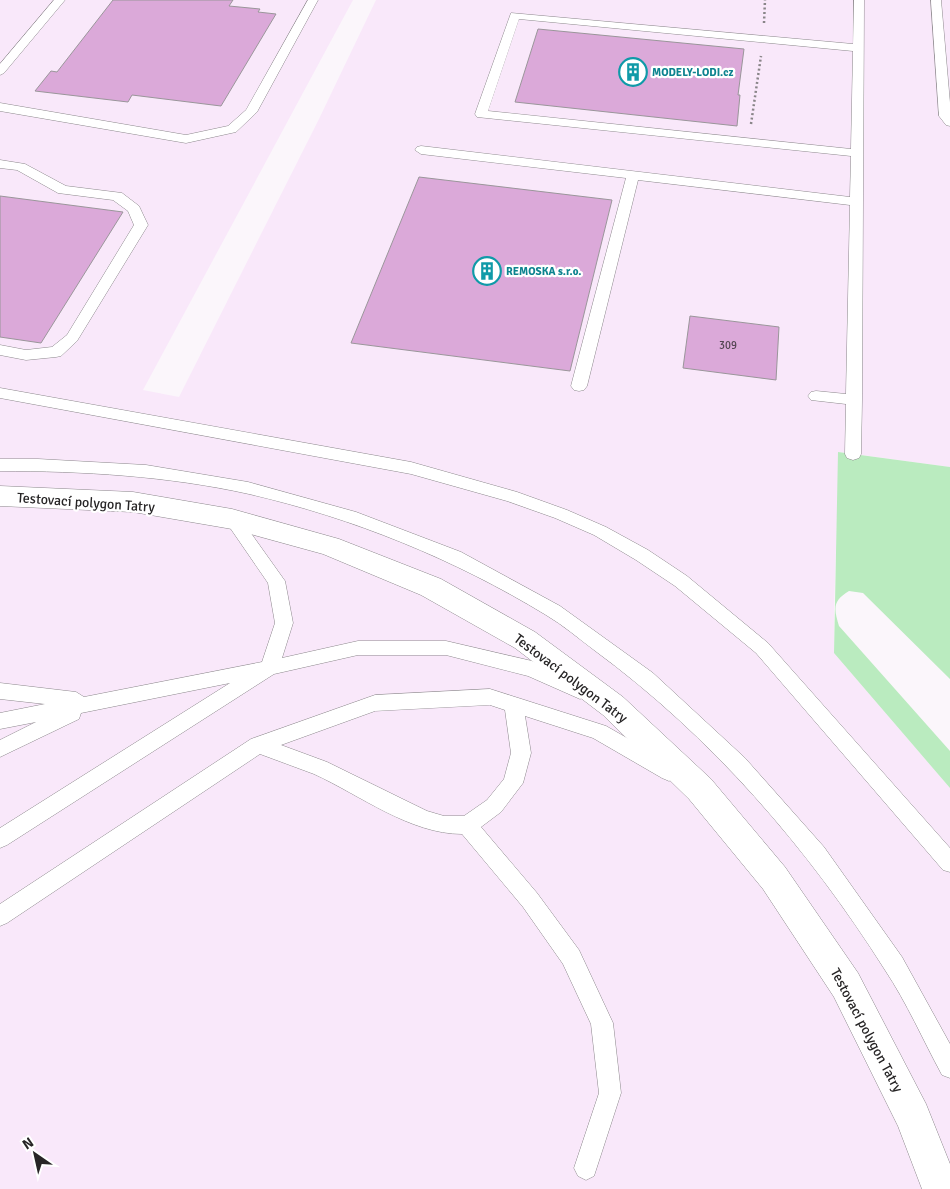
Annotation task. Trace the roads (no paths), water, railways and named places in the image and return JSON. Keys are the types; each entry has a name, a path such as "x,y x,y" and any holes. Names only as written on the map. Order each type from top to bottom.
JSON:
{"street":[{"name":"Testovací polygon Tatry","path":"0,496 133,502 232,519 330,546 430,587 525,640 613,706 700,790 774,878 846,985 913,1117 941,1189"}],"lane":[{"path":"0,71 60,0"},
{"path":"0,107 186,139 232,129 251,112 313,0"},
{"path":"853,454 859,0"},
{"path":"936,0 944,33 945,116 950,122"},
{"path":"857,153 481,114 515,15 858,48"},
{"path":"421,150 856,202"},
{"path":"0,164 20,167 63,190 116,196 134,209 140,225 72,338 56,352 26,355 0,350"},
{"path":"579,386 633,175"},
{"path":"0,393 411,468 511,496 561,514 600,531 682,581 762,648 950,863"},
{"path":"816,396 854,400"},
{"path":"0,465 38,465 146,471 248,488 350,516 455,557 554,611 646,678 745,771 817,854 894,964 950,1067"},
{"path":"0,839 269,668 284,623 276,581 232,519"},
{"path":"0,721 269,668 358,648 446,648 532,670 613,706"},
{"path":"0,691 93,702"},
{"path":"0,916 258,745 375,703 490,697 599,732 700,790"},
{"path":"0,749 93,702"},
{"path":"258,745 320,768 423,818 444,825 467,825 494,806 513,783 521,753 514,705"},
{"path":"467,825 530,900 571,958 602,1023 610,1093 586,1168"}],"place":[{"name":"MODELY-LODI.cz","path":"633,72"},
{"name":"REMOSKA s.r.o.","path":"487,271"}]}
